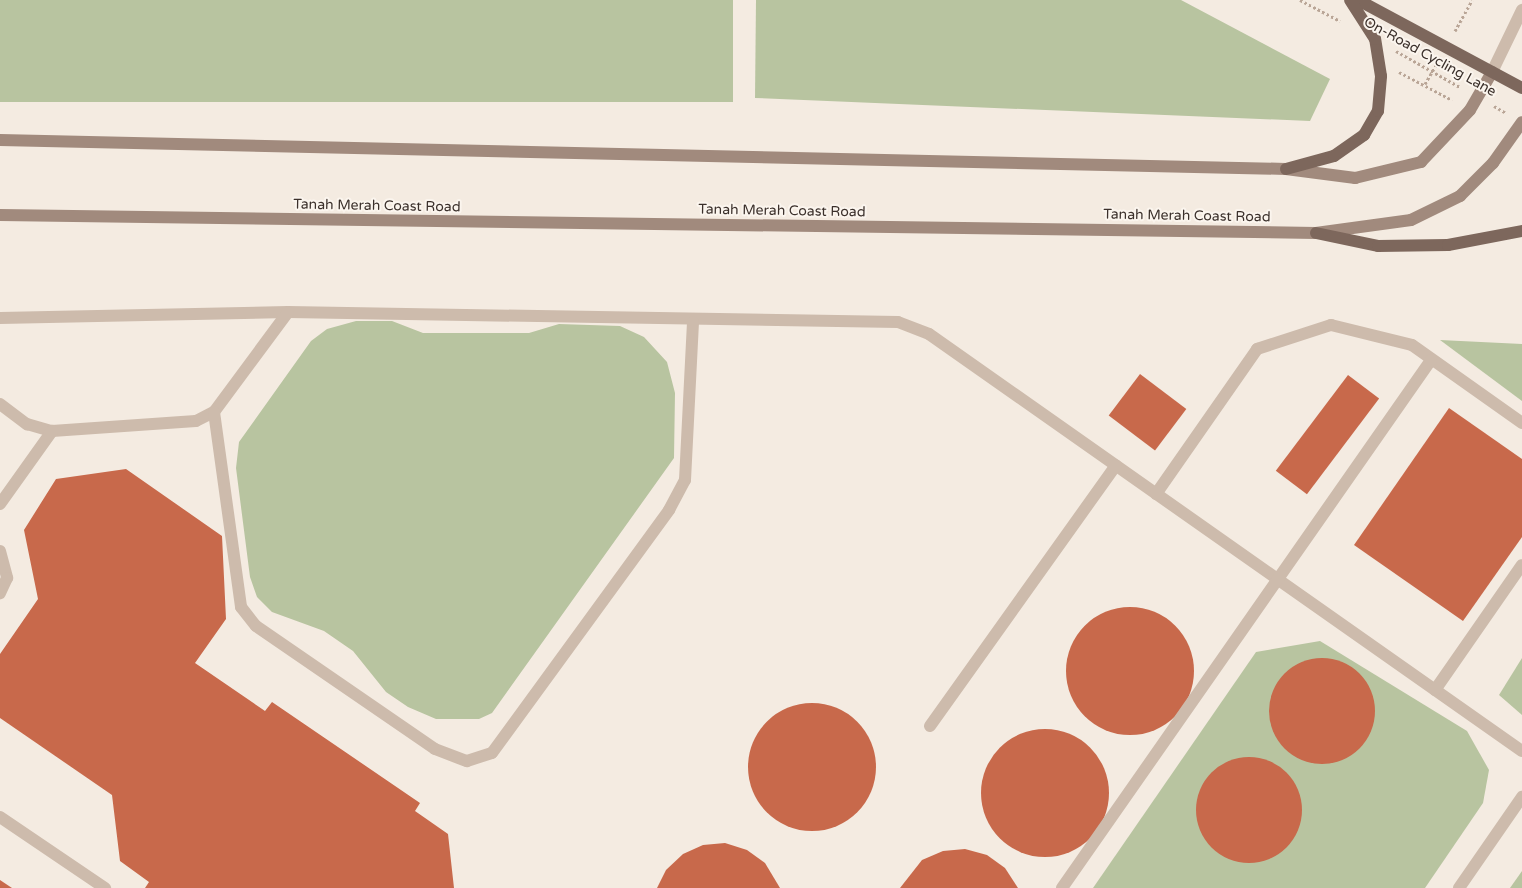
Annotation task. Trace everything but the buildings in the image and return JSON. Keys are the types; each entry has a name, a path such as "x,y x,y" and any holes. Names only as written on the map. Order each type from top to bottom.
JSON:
{"main road":[{"path":"1286,169 1334,156 1364,135 1378,111 1381,76 1375,39 1350,0"},
{"path":"1358,0 1522,88"},
{"path":"1316,233 1378,246 1448,245 1522,231"}],"street":[{"path":"0,140 1286,169 1355,178 1420,162 1446,139 1478,97 1492,72"},
{"name":"Tanah Merah Coast Road","path":"0,215 1316,233 1412,220 1460,196 1492,162 1518,120"}],"lane":[{"path":"1492,72 1522,10"},
{"path":"0,404 27,424 52,431 174,425 214,412 288,312"},
{"path":"0,318 288,312 693,322 898,322 929,334 1522,751"},
{"path":"214,412 241,607 256,626 435,749 467,761 492,753 669,510 685,480 693,322"},
{"path":"1156,494 1257,349 1331,325 1412,345 1522,423"},
{"path":"1062,888 1276,578 1431,360"},
{"path":"0,504 52,431"},
{"path":"930,726 1116,465"},
{"path":"0,551 7,578 0,593"},
{"path":"1435,690 1522,565"},
{"path":"1459,888 1522,798"},
{"path":"0,817 105,888"}],"path":[{"name":"On-Road Cycling Lane","path":"1300,0 1375,39 1518,120"}],"green space":[{"path":"0,0 733,0 733,102 0,102"},
{"path":"756,0 1181,0 1330,79 1310,121 755,98"},
{"path":"356,321 392,321 423,333 529,333 559,324 620,326 644,337 667,362 675,393 674,458 492,713 479,719 436,719 408,707 386,692 353,651 324,631 272,612 257,597 250,577 236,468 239,442 311,341 327,329"},
{"path":"1440,340 1522,344 1522,401"},
{"path":"1320,641 1467,731 1489,770 1483,803 1425,888 1093,888 1256,652"},
{"path":"1522,658 1522,715 1499,695"},
{"path":"1522,871 1522,888 1510,888"}]}
